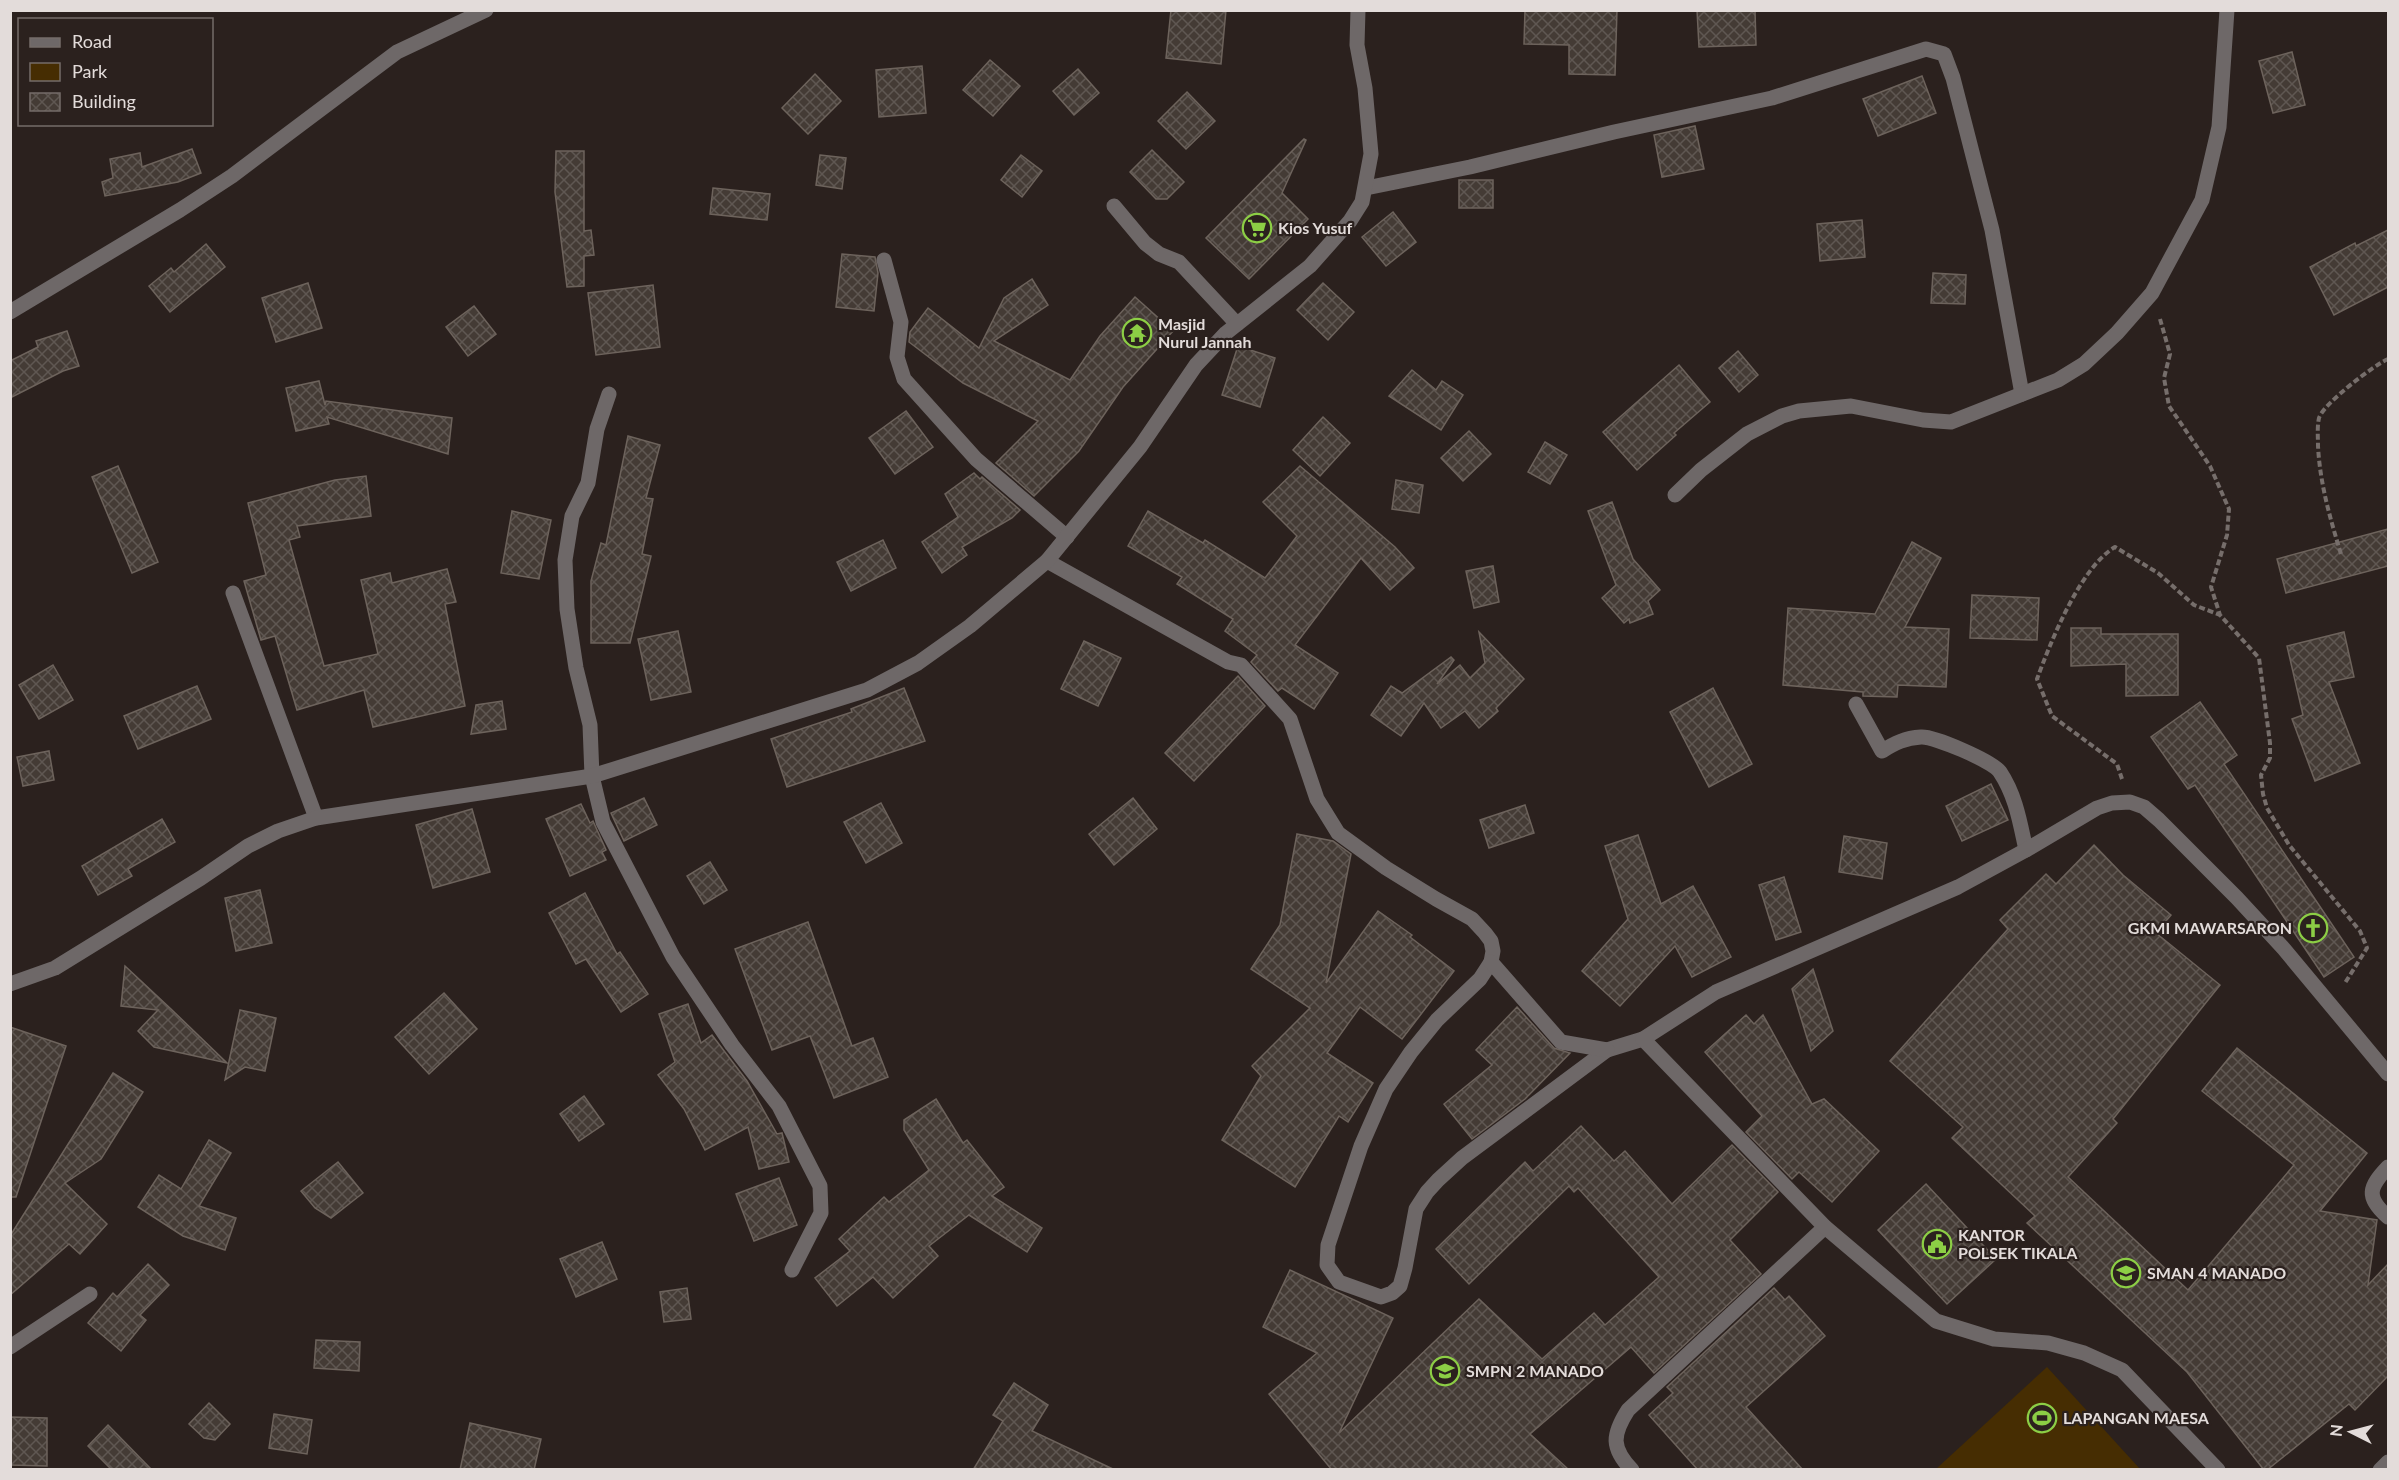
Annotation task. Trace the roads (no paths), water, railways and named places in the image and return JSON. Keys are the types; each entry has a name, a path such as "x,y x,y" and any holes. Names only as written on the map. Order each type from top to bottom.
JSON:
{"street":[{"path":"10,312 180,210 232,176 397,52 486,10"},
{"path":"10,984 55,968 192,884 248,846 278,831 316,818 592,776 867,690 918,663 970,626 1047,561 1140,447 1196,365 1226,333 1310,266 1350,220 1362,202 1371,154 1365,88 1357,45 1358,10"},
{"path":"1675,495 1701,470 1747,434 1782,416 1799,411 1851,406 1923,420 1951,422 2058,380 2084,364 2117,333 2152,293 2202,200 2219,127 2227,10"},
{"path":"1366,188 1470,167 1603,134 1772,98 1932,49 1944,54 1961,110 1992,230 2022,394"},
{"path":"1114,206 1145,243 1159,254 1179,262 1237,324"},
{"path":"884,260 900,322 897,357 904,379 976,459 1067,537"},
{"path":"609,394 597,429 588,483 572,516 565,560 576,668 590,725 592,776 603,822 673,957 732,1045 779,1106 820,1186 821,1213 792,1270"},
{"path":"1047,561 1228,662 1241,665 1290,719 1317,799 1338,833 1396,874 1472,919 1491,941 1493,951 1491,962 1479,979 1430,1028 1386,1089 1361,1146 1328,1245 1327,1265 1339,1282 1380,1297 1392,1293 1400,1286 1416,1209 1427,1192 1462,1158 1606,1050 1643,1039 1716,992 1958,887 2097,808 2112,802 2130,802 2144,807 2159,820 2237,898 2330,1003 2388,1074"},
{"path":"233,593 316,818"},
{"path":"1856,704 1882,751 1900,740 1924,737 1984,759 1998,769 2016,805 2026,850"},
{"path":"1491,962 1561,1042 1606,1050"},
{"path":"1643,1039 1826,1227 1936,1321 1994,1339 2048,1343 2075,1350 2122,1370 2218,1470"},
{"path":"2388,1167 2374,1182 2371,1191 2373,1201 2388,1217"},
{"path":"1632,1470 1617,1452 1616,1441 1618,1426 1628,1410 1826,1227"},
{"path":"10,1347 18,1344 90,1294"},
{"path":"2380,1470 2388,1462"}],"place":[{"name":"Kios Yusuf","path":"1257,228"},
{"name":"Masjid Nurul Jannah","path":"1137,333"},
{"name":"GKMI MAWARSARON","path":"2313,928"},
{"name":"KANTOR POLSEK TIKALA","path":"1937,1244"},
{"name":"SMAN 4 MANADO","path":"2126,1273"},
{"name":"SMPN 2 MANADO","path":"1445,1371"},
{"name":"LAPANGAN MAESA","path":"2042,1418"}]}
